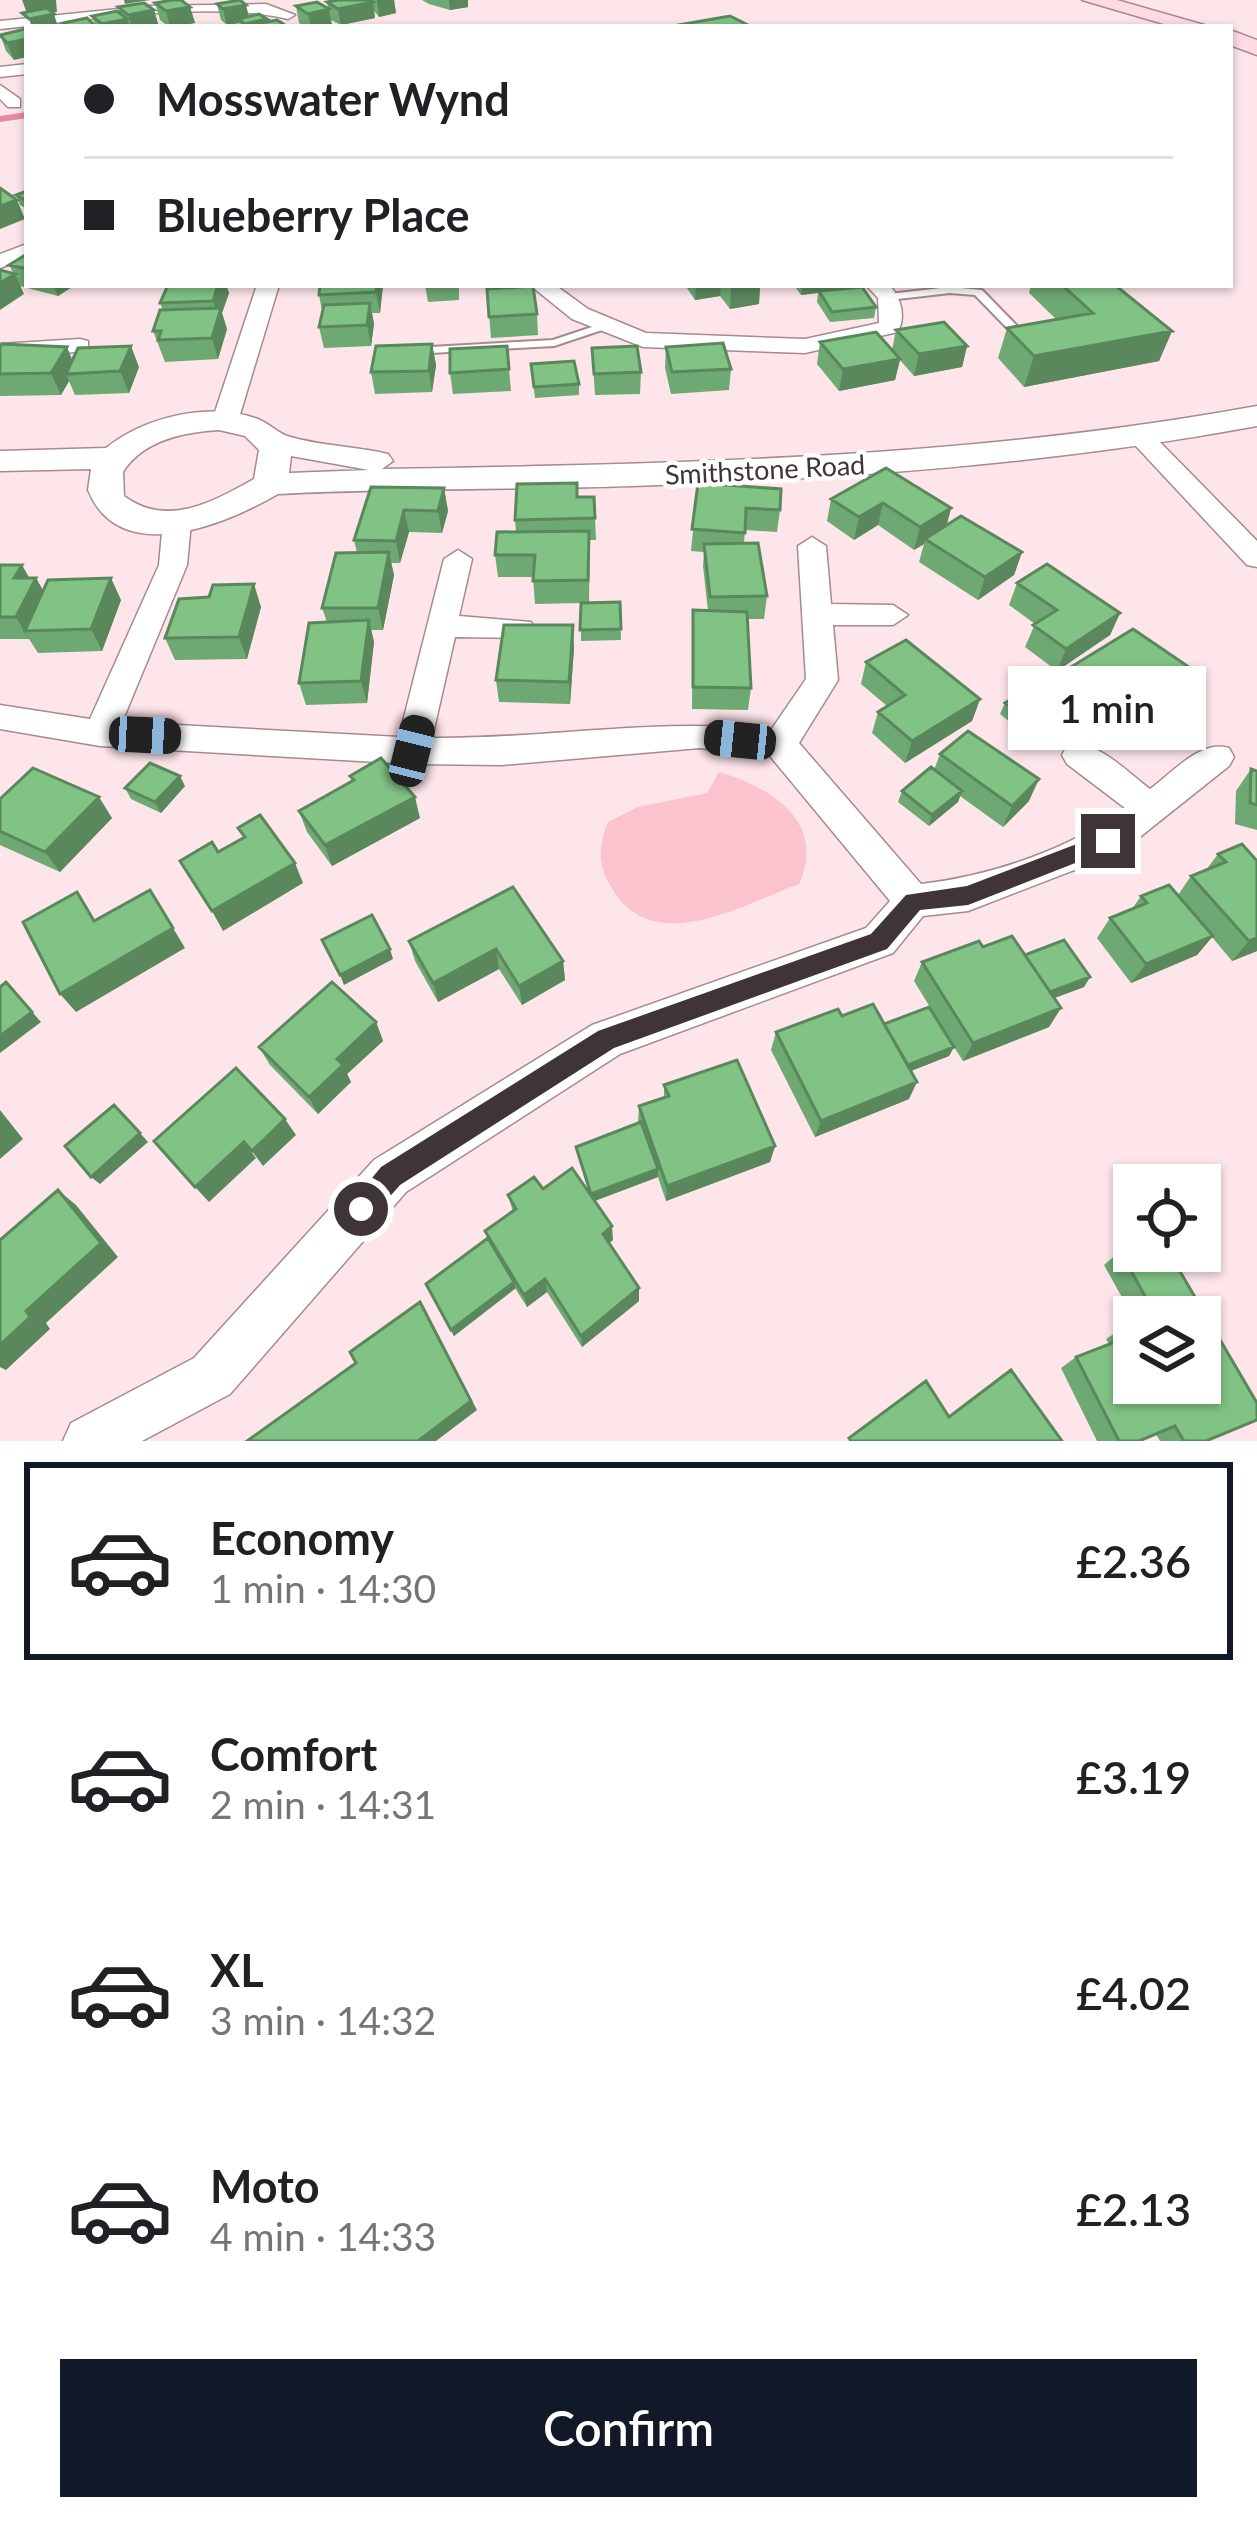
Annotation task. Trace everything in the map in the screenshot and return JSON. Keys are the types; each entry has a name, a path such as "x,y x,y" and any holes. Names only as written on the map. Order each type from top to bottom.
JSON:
{"main road":[{"path":"1092,0 1188,24"}],"street":[{"path":"0,25 84,8 268,4 288,16"},
{"path":"263,24 307,12"},
{"path":"0,461 115,458 152,433 188,423 225,421 267,288"},
{"path":"545,288 580,314 643,340 805,346 890,327 883,291"},
{"path":"0,351 80,346"},
{"name":"Smithstone Road","path":"225,421 260,431 271,443 388,463 654,459 861,445 1257,405"},
{"name":"Smithstone Road","path":"115,458 106,472 104,489 112,504 147,520 177,522 241,504 271,484 538,474 676,475 904,462 1143,439 1257,416"},
{"path":"1143,439 1257,558"},
{"path":"271,443 276,449 271,484"},
{"path":"100,733 173,565 177,522"},
{"path":"780,744 822,680 812,546"},
{"path":"412,751 458,559"},
{"path":"820,614 893,615"},
{"path":"443,626 520,630"},
{"path":"0,717 100,733 412,751 502,752 700,735 780,744 914,902"},
{"path":"1079,755 1150,808"},
{"path":"89,1441 212,1376 390,1176 607,1039 879,941 914,902 968,895 1108,841 1217,757"}],"lane":[{"path":"883,291 978,292 1014,328"},
{"path":"404,351 554,344 607,325"}],"shaded area":[{"path":"719,772 775,798 800,826 806,862 799,884 702,920 654,921 633,912 615,893 602,867 608,822 638,807 707,793"}],"building":[{"path":"173,0 190,7 166,11 155,3"},
{"path":"240,0 246,5 223,9 217,4"},
{"path":"317,2 329,9 308,14 296,6"},
{"path":"327,2 373,2 338,9"},
{"path":"144,3 154,10 128,15 118,7"},
{"path":"47,8 54,14 29,19 22,13"},
{"path":"117,11 127,19 102,24 92,16"},
{"path":"259,14 267,19 245,24 238,19"},
{"path":"730,16 746,24 684,24"},
{"path":"87,18 93,24 64,24"},
{"path":"24,29 24,40 7,43 0,35"},
{"path":"0,188 17,200 0,206"},
{"path":"24,256 24,268 9,265"},
{"path":"0,270 15,274 0,283"},
{"path":"167,288 217,288 213,301 160,303"},
{"path":"320,288 377,288 376,292 319,295"},
{"path":"533,288 537,314 489,317 487,289"},
{"path":"863,288 876,307 832,312 819,291"},
{"path":"1065,288 1119,288 1172,331 1034,356 1007,328 1093,313"},
{"path":"370,303 367,325 319,327 324,305"},
{"path":"221,308 212,338 158,340 161,331 153,331 160,310"},
{"path":"944,322 967,346 919,354 896,330"},
{"path":"876,332 900,359 843,369 820,342"},
{"path":"723,343 731,369 672,372 666,347"},
{"path":"2,344 67,347 51,373 0,374"},
{"path":"432,344 429,371 371,372 376,346"},
{"path":"131,346 120,371 66,374 78,348"},
{"path":"507,346 509,369 450,373 450,349"},
{"path":"637,346 641,372 594,374 592,348"},
{"path":"574,361 579,384 534,387 531,364"},
{"path":"886,468 951,508 920,527 883,503 859,517 831,499"},
{"path":"577,483 577,497 594,497 595,518 515,520 517,484"},
{"path":"698,483 781,489 780,510 746,508 745,533 692,529"},
{"path":"371,487 444,488 438,511 404,510 396,541 354,540"},
{"path":"961,516 1022,552 985,577 925,539"},
{"path":"589,531 588,580 533,581 535,555 495,555 497,532"},
{"path":"758,543 767,596 710,597 704,544"},
{"path":"389,552 378,608 322,608 336,553"},
{"path":"1047,564 1120,613 1066,649 1033,625 1057,610 1017,583"},
{"path":"0,565 22,565 14,578 36,578 16,617 0,617"},
{"path":"111,578 91,629 25,631 48,580"},
{"path":"254,584 239,637 165,638 179,599 209,597 213,585"},
{"path":"620,602 621,629 580,630 581,603"},
{"path":"693,610 747,612 751,688 693,687"},
{"path":"369,620 361,681 299,683 309,623"},
{"path":"504,625 573,625 569,682 496,680"},
{"path":"1133,629 1202,676 1168,699 1131,673 1099,694 1066,670"},
{"path":"906,640 980,699 912,741 878,712 905,695 866,662"},
{"path":"1024,692 1051,714 1032,725 1005,703"},
{"path":"968,731 1039,779 1012,806 940,754"},
{"path":"381,758 415,797 325,845 299,811 354,780 350,776"},
{"path":"150,763 180,776 155,802 125,788"},
{"path":"931,767 962,791 932,815 902,791"},
{"path":"33,768 99,797 45,852 0,831 0,799"},
{"path":"1251,769 1257,771 1257,805 1250,803"},
{"path":"260,815 295,863 212,911 180,861 212,842 218,852 245,837 238,828"},
{"path":"1242,844 1257,861 1257,938 1249,941 1191,876 1226,862 1218,854"},
{"path":"1169,885 1213,936 1146,964 1110,918 1147,903 1141,896"},
{"path":"513,887 563,961 519,986 496,949 433,983 409,941"},
{"path":"150,890 173,928 60,994 23,922 77,892 94,921"},
{"path":"372,915 390,949 340,975 322,940"},
{"path":"1012,936 1061,1008 973,1043 922,962 979,941 983,947"},
{"path":"1064,940 1090,977 1050,992 1025,955"},
{"path":"6,982 32,1012 0,1036 0,987"},
{"path":"332,982 376,1022 337,1059 343,1065 309,1097 259,1047"},
{"path":"873,1004 917,1082 821,1121 776,1032 838,1009 842,1016"},
{"path":"929,1007 954,1047 908,1065 884,1024"},
{"path":"737,1060 775,1146 667,1186 639,1106 669,1096 664,1085"},
{"path":"236,1068 285,1119 252,1151 244,1142 195,1187 154,1141"},
{"path":"114,1105 140,1133 91,1177 65,1146"},
{"path":"641,1122 658,1169 591,1194 576,1147"},
{"path":"572,1168 612,1226 603,1234 639,1288 581,1336 545,1279 524,1295 485,1231 516,1209 508,1195 534,1177 543,1189"},
{"path":"58,1190 101,1243 26,1311 30,1317 0,1345 0,1240"},
{"path":"488,1238 514,1282 451,1330 426,1284"},
{"path":"1132,1272 1180,1272 1194,1296 1145,1296"},
{"path":"420,1302 471,1401 418,1441 247,1441 356,1363 350,1352"},
{"path":"1221,1342 1257,1403 1257,1420 1206,1441 1184,1441 1175,1426 1139,1441 1119,1441 1076,1357 1113,1343 1113,1404 1221,1404"},
{"path":"1011,1370 1062,1441 849,1438 926,1381 949,1417"}],"waterway":[{"path":"0,119 24,115"}],"route":[{"path":"361,1209 390,1176 607,1039 879,941 914,902 968,895 1108,841"}]}
